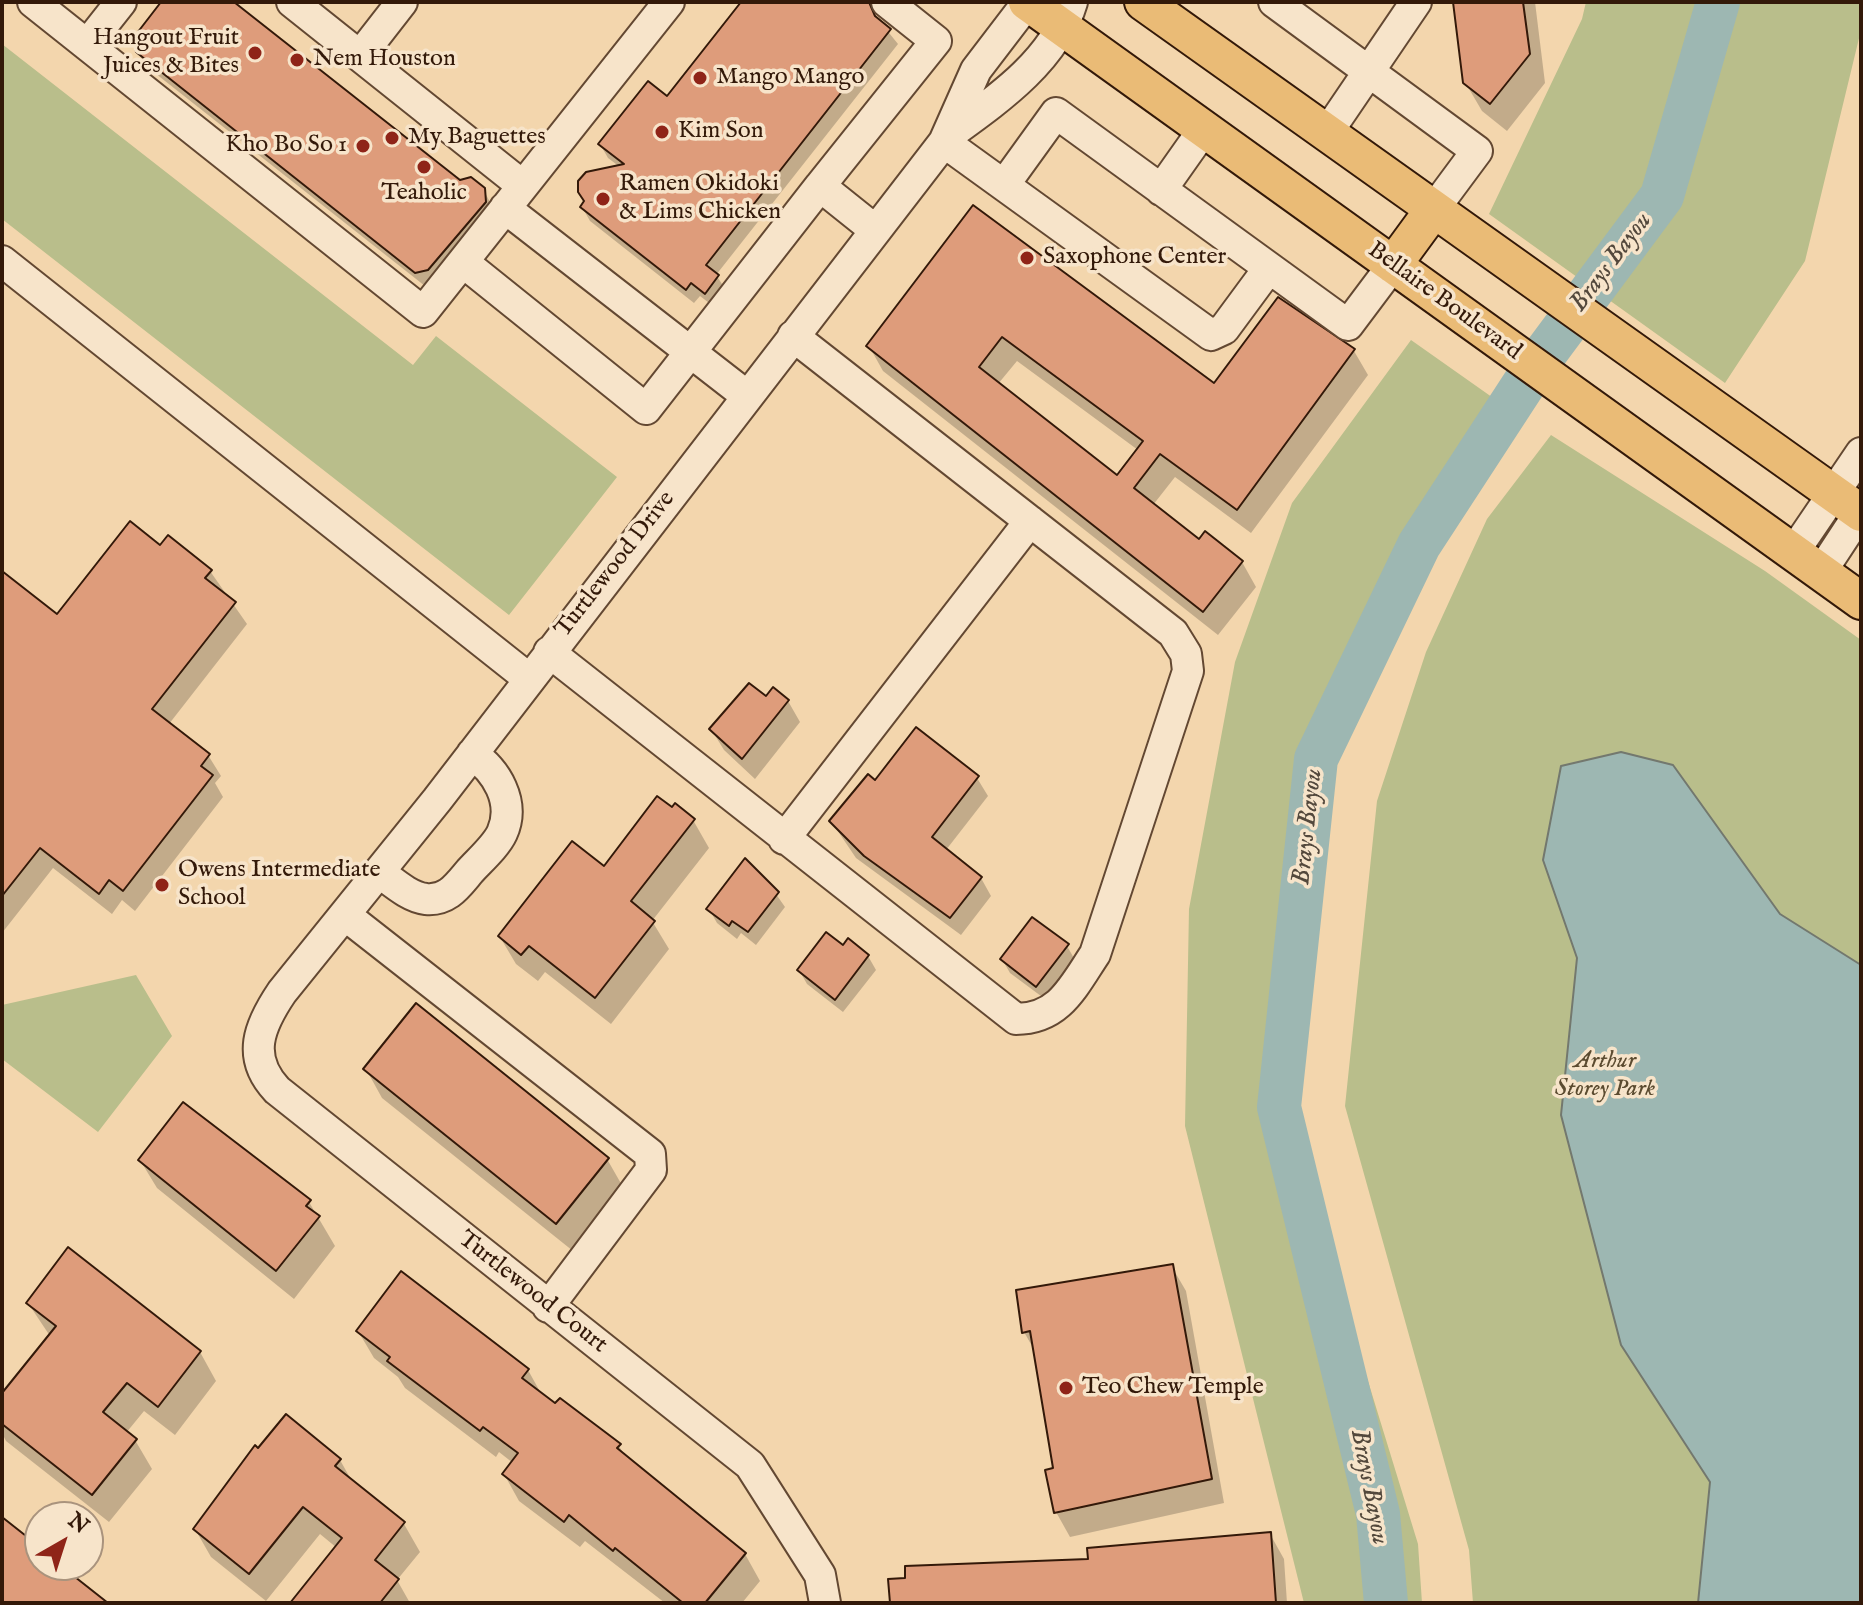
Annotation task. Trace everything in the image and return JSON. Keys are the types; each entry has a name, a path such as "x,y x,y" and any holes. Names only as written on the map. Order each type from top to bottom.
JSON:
{"main road":[{"name":"Bellaire Boulevard","path":"1028,2 1068,15 1204,129 1861,601"},
{"path":"1159,6 1327,133 1854,508"},
{"path":"1393,265 1434,209"}],"street":[{"path":"33,2 423,312 669,2"},
{"path":"87,45 121,2"},
{"path":"292,2 360,56 514,197 691,352 747,396"},
{"path":"360,56 402,2"},
{"path":"463,262 646,409 936,41 887,2"},
{"name":"Turtlewood Drive","path":"282,992 472,754 946,139 976,70 1028,2"},
{"path":"1274,2 1477,151 1434,209"},
{"path":"1327,133 1416,2"},
{"name":"Turtlewood Drive","path":"946,139 1004,95 1068,15"},
{"path":"1004,185 1056,113 1348,325 1393,265"},
{"path":"1161,190 1204,129"},
{"path":"946,139 1004,185 1211,335 1224,329 1269,268"},
{"path":"820,186 875,230"},
{"path":"2,261 528,678"},
{"path":"549,652 1016,1019 1038,1019 1053,1010 1078,980 1095,954 1188,671 1187,662 1173,633 793,336"},
{"path":"1807,562 1854,508 1861,453"},
{"path":"784,839 1030,521"},
{"path":"379,872 412,895 438,899 452,893 502,833 506,813 500,782 489,766 472,754"},
{"path":"345,915 650,1154 651,1170 548,1307"},
{"name":"Turtlewood Court","path":"282,992 264,1018 257,1038 258,1057 266,1078 548,1307 750,1465 820,1575 825,1603"}],"green space":[{"path":"1586,2 1861,2 1861,30 1805,261 1725,383 1489,214 1582,19"},
{"path":"2,44 413,365 436,336 617,477 509,615 2,219"},
{"path":"1411,340 1506,407 1469,452 1387,604 1333,763 1292,1084 1317,1215 1418,1544 1422,1603 1304,1603 1185,1126 1189,909 1235,662 1292,503"},
{"name":"Arthur Storey Park","path":"1551,435 1765,571 1861,640 1861,1603 1473,1603 1469,1550 1345,1106 1377,801 1426,652 1487,519"},
{"path":"136,975 172,1036 98,1132 2,1059 2,1005"}],"water":[{"path":"1621,752 1673,765 1780,914 1861,965 1861,1603 1698,1603 1710,1482 1621,1345 1561,1115 1577,958 1543,860 1561,766"}],"building":[{"path":"161,2 234,2 460,180 471,177 485,188 486,202 428,270 415,273 136,52 134,37"},
{"path":"741,2 869,2 875,16 891,29 706,265 719,275 705,294 691,283 686,290 580,207 584,201 578,192 578,181 586,172 624,164 598,144 648,81 667,96"},
{"path":"1453,2 1523,2 1530,54 1490,104 1463,83"},
{"path":"973,205 1214,383 1278,297 1355,349 1237,510 1160,454 1134,488 1199,539 1205,531 1243,561 1203,612 866,346","holes":["1002,337 1143,441 1117,475 979,367"]},
{"path":"130,521 160,545 168,535 212,570 205,578 236,602 152,709 210,754 201,766 213,775 123,891 109,880 99,894 40,848 2,896 2,571 57,614"},
{"path":"749,683 766,696 773,687 789,700 742,759 709,729"},
{"path":"916,727 979,776 932,837 982,877 950,918 864,856 829,821 868,774 875,780"},
{"path":"657,796 672,807 675,803 695,819 631,901 655,921 595,998 529,946 521,955 498,936 572,841 604,866"},
{"path":"745,858 779,892 748,932 732,921 729,926 706,909"},
{"path":"1032,917 1069,944 1036,987 1000,959"},
{"path":"826,932 843,945 848,938 869,955 835,1000 797,970"},
{"path":"416,1003 609,1158 556,1224 363,1069"},
{"path":"183,1102 311,1200 306,1206 320,1216 276,1271 138,1160"},
{"path":"68,1247 201,1351 158,1407 127,1383 103,1412 137,1439 92,1495 2,1424 2,1393 56,1326 26,1303"},
{"path":"1173,1264 1212,1479 1054,1513 1045,1470 1053,1468 1030,1331 1022,1333 1016,1290"},
{"path":"401,1271 529,1369 522,1378 555,1403 560,1398 621,1444 617,1448 746,1553 705,1603 683,1603 569,1515 564,1522 502,1474 518,1453 483,1427 480,1431 387,1361 390,1357 356,1331"},
{"path":"286,1414 341,1459 335,1466 405,1522 375,1560 399,1579 380,1603 290,1603 342,1538 303,1507 249,1574 193,1529 255,1445 258,1448"},
{"path":"2,1517 24,1534 24,1581 80,1581 108,1603 2,1603"},
{"path":"1271,1532 1276,1603 890,1603 888,1579 905,1578 905,1566 1088,1559 1087,1548"}],"waterway":[{"name":"Brays Bayou","path":"1386,1603 1378,1514 1279,1107 1316,759 1419,545 1535,367 1662,196 1718,2"}],"place":[{"name":"Hangout Fruit Juices & Bites","path":"255,53"},
{"name":"Nem Houston","path":"297,60"},
{"name":"Mango Mango","path":"700,78"},
{"name":"Kim Son","path":"662,132"},
{"name":"My Baguettes","path":"392,138"},
{"name":"Kho Bo So 1","path":"363,146"},
{"name":"Teaholic","path":"424,167"},
{"name":"Ramen Okidoki & Lims Chicken","path":"603,199"},
{"name":"Saxophone Center","path":"1027,258"},
{"name":"Owens Intermediate School","path":"162,885"},
{"name":"Teo Chew Temple","path":"1066,1388"}]}
